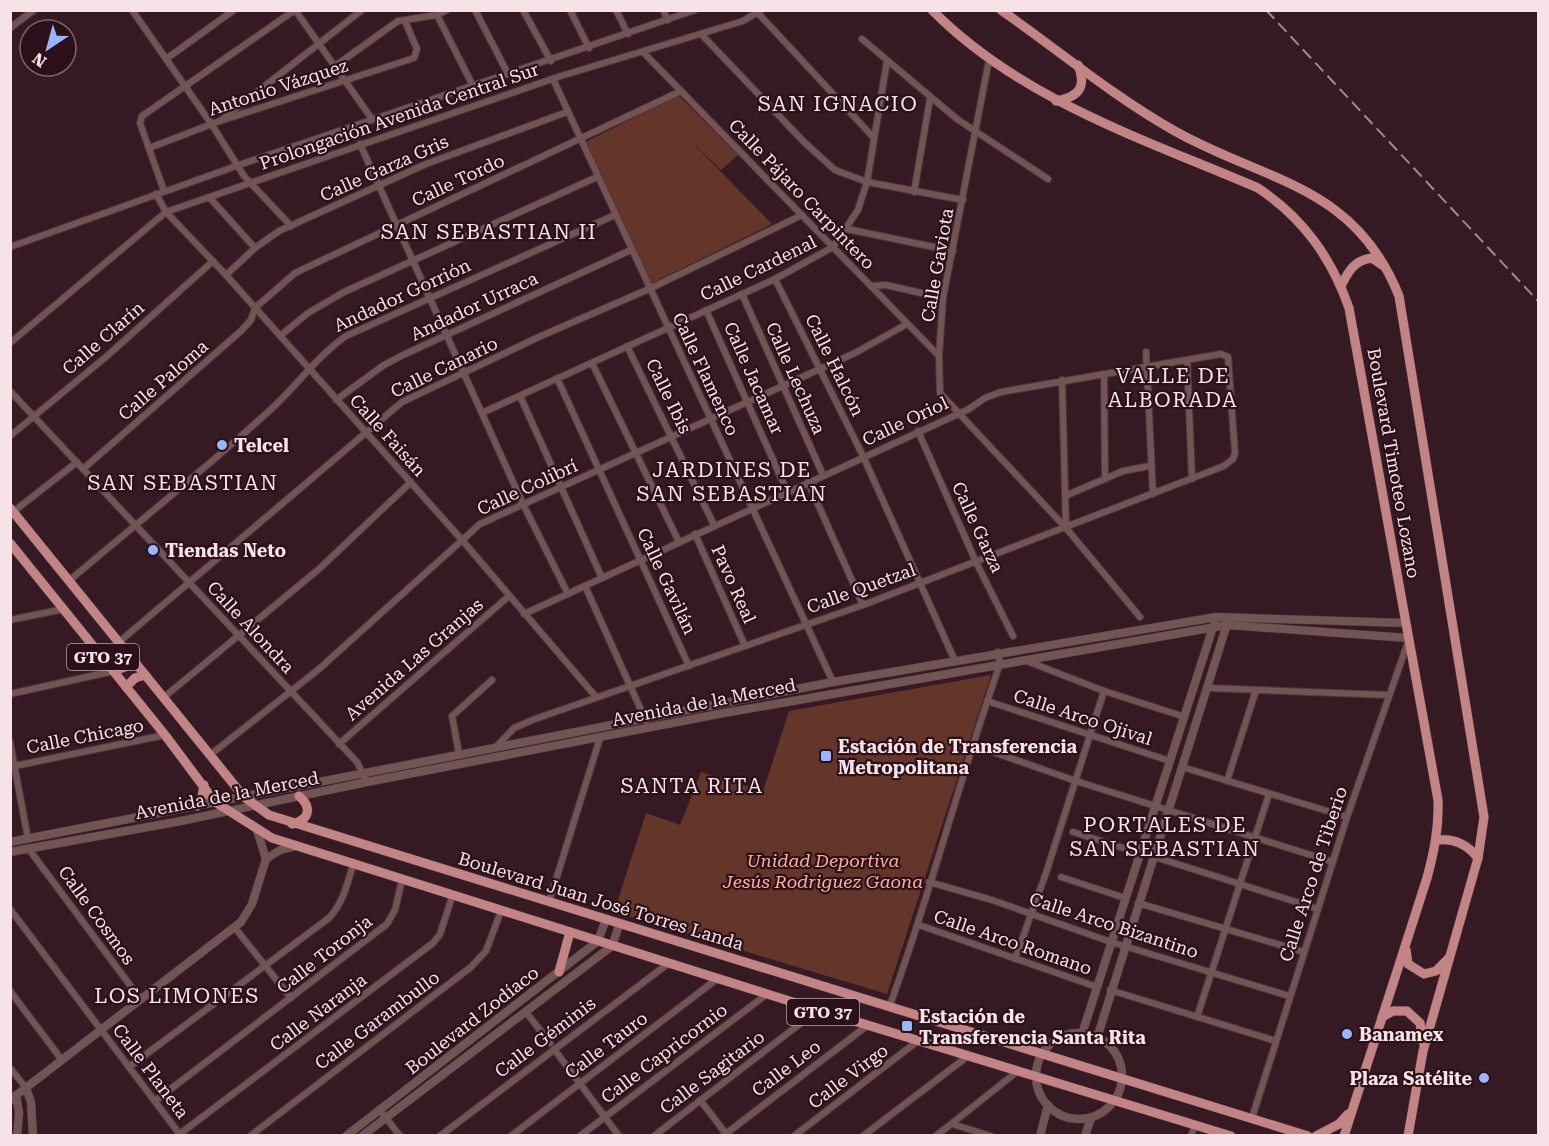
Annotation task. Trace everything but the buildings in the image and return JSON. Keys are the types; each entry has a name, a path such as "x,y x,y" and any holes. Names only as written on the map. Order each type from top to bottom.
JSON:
{"main road":[{"name":"Boulevard Timoteo Lozano","path":"932,10 989,60 1056,101 1258,188 1288,211 1309,232 1331,263 1341,286 1349,308 1438,800 1437,840 1344,1136"},
{"name":"Boulevard Timoteo Lozano","path":"1001,10 1171,129 1289,182 1320,199 1348,220 1370,242 1391,277 1399,296 1484,817 1478,858 1423,1051 1408,1136"},
{"path":"1056,101 1074,96 1080,91 1083,76 1078,65"},
{"path":"1341,286 1351,268 1366,259 1377,261 1391,277"},
{"name":"Boulevard Juan José Torres Landa","path":"12,510 162,698 252,805 292,824 890,1005 1308,1136"},
{"name":"Boulevard Juan José Torres Landa","path":"11,544 165,735 215,802 257,830 352,865 453,894 717,979 1231,1136"},
{"path":"114,672 127,666 132,658"},
{"path":"126,687 135,678 145,675"},
{"path":"197,806 202,797 204,785"},
{"path":"292,824 305,818 309,811 309,806 300,796"},
{"path":"1437,840 1462,844 1478,858"},
{"path":"559,972 570,932"},
{"path":"1406,941 1406,959 1418,972 1436,971 1450,957"},
{"path":"1382,1017 1400,1010 1415,1016 1421,1027 1423,1051"},
{"path":"1316,1136 1339,1124 1354,1104"}],"street":[{"path":"10,28 34,10"},
{"path":"164,191 140,123 142,116 295,10 372,119"},
{"path":"220,121 362,10"},
{"path":"335,66 387,28 405,21 437,15 447,10"},
{"path":"475,10 508,74"},
{"path":"523,10 551,61"},
{"path":"570,10 589,48"},
{"path":"616,10 628,34"},
{"path":"663,10 668,20"},
{"name":"Prolongación Avenida Central Sur","path":"695,10 551,61 372,119 241,170 164,191 161,203 210,198 360,144 553,79 743,21 759,11"},
{"path":"133,11 212,124 249,183 291,226"},
{"path":"166,58 232,11"},
{"path":"759,11 873,137"},
{"path":"437,15 473,86"},
{"name":"Antonio Vázquez","path":"149,148 220,121 416,56 417,49 405,21"},
{"path":"701,34 824,162 843,174 867,182 963,200"},
{"path":"862,39 930,99 1048,179"},
{"name":"Calle Pájaro Carpintero","path":"644,52 939,356"},
{"name":"Calle Gaviota","path":"989,60 977,133 943,298 939,356 940,393 1066,528 1140,617"},
{"name":"Calle Cardenal","path":"484,412 776,279 833,247 858,210 867,182 887,61"},
{"name":"Calle Flamenco","path":"553,79 579,140 833,682"},
{"name":"Calle Tordo","path":"255,308 295,273 681,91"},
{"path":"914,192 930,99"},
{"name":"Calle Garza Gris","path":"226,275 255,248 291,226 432,162 567,112"},
{"path":"360,144 466,372 523,504 568,594"},
{"path":"280,336 324,303 597,177"},
{"path":"210,198 255,248"},
{"path":"10,247 161,203"},
{"path":"10,343 161,203"},
{"name":"Calle Faisán","path":"161,203 462,540 596,697"},
{"name":"Andador Gorrión","path":"70,580 266,413 298,384 308,369 330,347 346,336 615,215"},
{"name":"Calle Canario","path":"119,642 402,402 650,290 802,215"},
{"path":"847,229 953,251"},
{"name":"Andador Urraca","path":"336,400 384,365 631,250"},
{"name":"Calle Clarín","path":"10,436 213,261"},
{"name":"Calle Halcón","path":"776,279 863,456 955,661"},
{"path":"871,286 886,285 943,298"},
{"name":"Calle Lechuza","path":"742,294 784,383 823,475"},
{"name":"Calle Paloma","path":"83,469 241,331 251,320 255,308"},
{"name":"Calle Jacamar","path":"706,310 788,491"},
{"name":"Calle Colibrí","path":"210,755 319,669 384,613 480,524 874,343 907,324"},
{"name":"Calle Ibis","path":"627,346 714,525"},
{"path":"1146,352 1153,494"},
{"name":"Calle Oriol","path":"524,614 1001,392 1223,354 1228,357 1235,453"},
{"path":"1186,360 1192,478"},
{"path":"592,363 679,542"},
{"path":"1104,374 1106,479"},
{"name":"Calle Gavilán","path":"557,378 689,666"},
{"path":"1062,380 1066,528"},
{"name":"Calle Alondra","path":"10,391 339,744 363,772 367,782"},
{"path":"520,396 602,578"},
{"name":"Calle Garza","path":"918,431 976,562 1013,636"},
{"name":"Calle Quetzal","path":"495,748 514,728 596,697 863,605 1066,528 1224,466 1233,459 1235,453"},
{"path":"12,510 77,462"},
{"path":"1065,496 1130,469 1150,466"},
{"path":"808,482 863,605"},
{"path":"162,698 319,569 411,483"},
{"name":"Pavo Real","path":"695,534 745,646"},
{"path":"585,586 648,727"},
{"name":"Avenida Las Granjas","path":"339,744 509,596"},
{"path":"10,620 64,609"},
{"path":"1097,1038 1152,856 1230,615"},
{"name":"Avenida de la Merced","path":"10,842 833,682 998,652 1216,617 1230,615 1406,623"},
{"path":"1082,1034 1216,617"},
{"name":"Avenida de la Merced","path":"10,852 648,727 1213,627 1227,625 1408,640"},
{"name":"Calle Arco de Tiberio","path":"1252,1118 1347,817 1408,640"},
{"path":"890,1005 919,925 929,882 1000,664 998,652"},
{"path":"1023,660 1104,691 1185,717"},
{"path":"10,694 114,672"},
{"path":"459,754 452,716 492,680"},
{"path":"1208,688 1389,695"},
{"path":"1227,782 1256,690"},
{"path":"1015,960 1104,691"},
{"name":"Calle Arco Ojival","path":"987,701 1170,761"},
{"name":"Calle Chicago","path":"13,766 165,735"},
{"path":"549,902 600,738"},
{"path":"10,742 28,839"},
{"path":"973,745 1076,781 1333,862"},
{"path":"1182,767 1347,817"},
{"path":"1197,1017 1269,794"},
{"path":"17,1136 20,1113 14,1097 234,928 252,904 266,859 257,830"},
{"path":"1073,832 1139,853"},
{"path":"266,859 280,850 296,846"},
{"name":"Calle Cosmos","path":"28,848 141,1000"},
{"path":"1152,856 1318,909"},
{"path":"129,1067 266,966 337,909 345,893 352,865"},
{"path":"1061,877 1125,898"},
{"name":"Calle Toronja","path":"155,1101 387,924 395,910 402,880"},
{"name":"Calle Arco Bizantino","path":"929,882 992,900 1111,942 1289,996"},
{"name":"Calle Naranja","path":"179,1135 433,943 440,934 453,894"},
{"path":"1138,903 1304,952"},
{"name":"Calle Planeta","path":"10,909 179,1135"},
{"name":"Calle Garambullo","path":"250,1136 471,967 486,951 501,911"},
{"path":"598,941 606,919"},
{"path":"612,946 620,923"},
{"name":"Calle Arco Romano","path":"919,925 1096,987"},
{"path":"234,928 291,998"},
{"name":"Boulevard Zodíaco","path":"346,1136 598,941"},
{"name":"Boulevard Zodíaco","path":"362,1136 612,946"},
{"name":"Calle Géminis","path":"440,1136 552,1046 669,963"},
{"name":"Calle Tauro","path":"511,1136 717,979"},
{"name":"Calle Arco Romano","path":"1110,990 1276,1041"},
{"path":"10,991 62,1060"},
{"name":"Calle Capricornio","path":"580,1136 767,994"},
{"name":"Calle Sagitario","path":"654,1136 818,1010"},
{"path":"526,1012 619,1136"},
{"name":"Calle Leo","path":"726,1135 868,1025"},
{"path":"1082,1034 1097,1038 1106,1043 1118,1059 1122,1079 1115,1100 1104,1111 1091,1118 1067,1118 1048,1106 1039,1092 1036,1076 1043,1053 1060,1038 1082,1034"},
{"name":"Calle Virgo","path":"794,1136 919,1040"},
{"path":"863,1136 968,1055"},
{"path":"10,1068 26,1088 31,1102 33,1136"},
{"path":"936,1136 1018,1070"},
{"path":"700,1100 726,1135"},
{"path":"1040,1136 1048,1106"},
{"path":"380,1109 400,1136"},
{"path":"1085,1136 1091,1118"},
{"path":"952,1124 991,1136"},
{"path":"1191,1136 1195,1124"}],"green space":[{"path":"678,95 738,155 721,170 684,134 772,224 650,284 586,142"},
{"name":"Unidad Deportiva Jesús Rodriguez Gaona","path":"991,675 887,994 614,912 646,813 680,825 701,772 763,791 789,711"}],"railway":[{"path":"1266,10 1538,301"}],"place":[{"name":"Telcel","path":"222,445"},
{"name":"Tiendas Neto","path":"153,550"},
{"name":"Estación de Transferencia Metropolitana","path":"826,756"},
{"name":"Estación de Transferencia Santa Rita","path":"907,1026"},
{"name":"Banamex","path":"1347,1034"},
{"name":"Plaza Satélite","path":"1484,1078"}],"district":[{"name":"SAN IGNACIO","path":"838,104"},
{"name":"SAN SEBASTIAN II","path":"489,232"},
{"name":"VALLE DE ALBORADA","path":"1173,388"},
{"name":"JARDINES DE SAN SEBASTIAN","path":"732,482"},
{"name":"SAN SEBASTIAN","path":"183,483"},
{"name":"SANTA RITA","path":"692,786"},
{"name":"PORTALES DE SAN SEBASTIAN","path":"1165,837"},
{"name":"LOS LIMONES","path":"177,996"}]}
